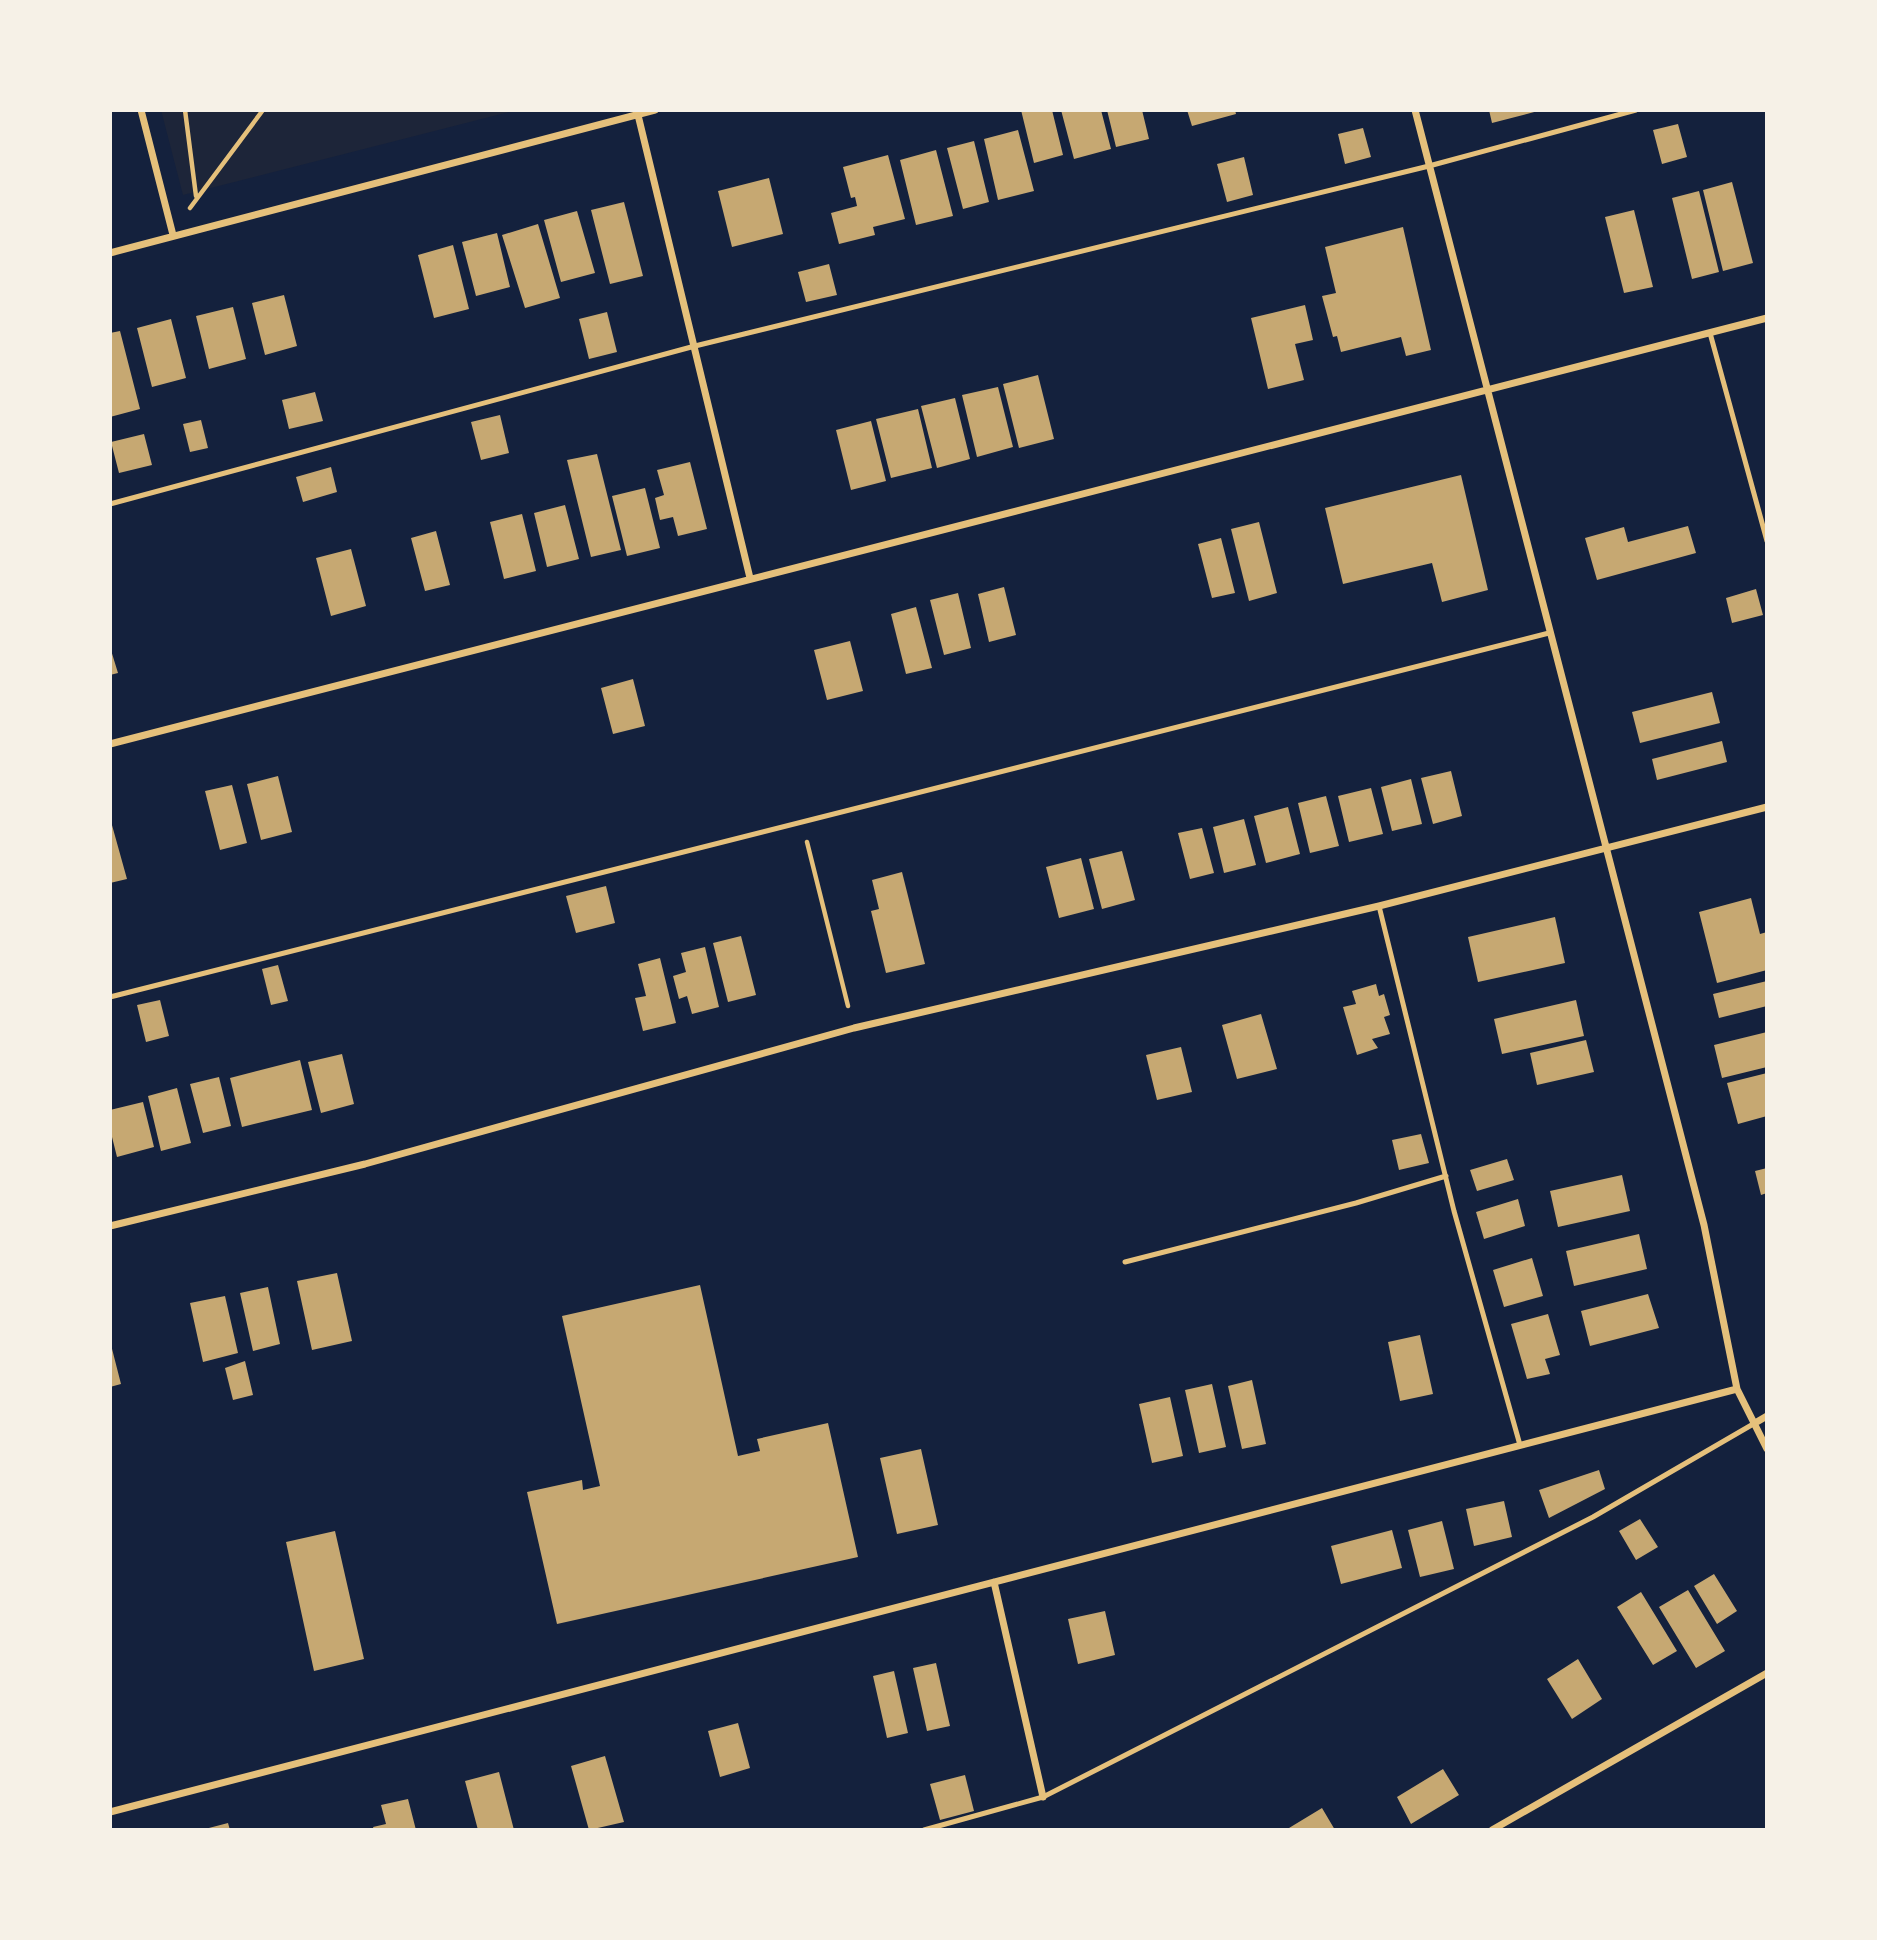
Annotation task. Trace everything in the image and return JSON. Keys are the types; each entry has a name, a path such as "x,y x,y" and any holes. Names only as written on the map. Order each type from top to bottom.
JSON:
{"street":[{"path":"141,110 173,235"},
{"path":"110,253 655,110"},
{"path":"1415,110 1704,1225 1737,1389 1767,1449"},
{"path":"638,114 750,578"},
{"path":"110,744 1767,318"},
{"path":"110,1226 365,1164 854,1028 1379,906 1767,807"},
{"path":"110,1812 1737,1389"},
{"path":"1755,1423 1767,1416"},
{"path":"994,1582 1043,1797"},
{"path":"1492,1830 1767,1672"}],"lane":[{"path":"110,504 695,346 1429,166 1636,110"},
{"path":"1710,333 1767,541"},
{"path":"110,997 1549,633"},
{"path":"1379,906 1446,1176 1520,1445"},
{"path":"1125,1262 1356,1203 1446,1176"},
{"path":"924,1830 1043,1797 1593,1517 1755,1423"}],"path":[{"path":"186,110 196,197"},
{"path":"173,235 196,197 263,110"},
{"path":"802,821 854,1028"}],"shaded area":[{"path":"161,110 517,110 183,195"}],"building":[{"path":"1021,110 1052,110 1063,155 1034,163"},
{"path":"1061,110 1101,110 1111,149 1074,159"},
{"path":"1107,110 1142,110 1149,139 1116,147"},
{"path":"1187,110 1235,110 1236,114 1192,126"},
{"path":"1489,110 1538,110 1538,111 1492,123"},
{"path":"1678,124 1687,157 1662,164 1653,130"},
{"path":"1363,128 1371,157 1345,164 1338,134"},
{"path":"1018,130 1034,191 998,200 984,139"},
{"path":"974,141 989,202 963,209 947,148"},
{"path":"936,150 953,216 916,225 900,160"},
{"path":"888,155 905,219 873,227 875,235 839,244 831,213 857,206 855,197 851,198 843,167"},
{"path":"1244,157 1253,195 1227,202 1217,164"},
{"path":"769,178 783,234 732,247 718,191"},
{"path":"1732,182 1753,263 1723,271 1703,190"},
{"path":"1699,191 1719,272 1692,279 1672,198"},
{"path":"624,202 643,276 610,284 591,210"},
{"path":"1634,210 1653,287 1624,293 1605,217"},
{"path":"577,211 595,273 561,282 544,220"},
{"path":"538,224 560,298 525,308 502,235"},
{"path":"1403,227 1431,350 1406,356 1401,337 1341,352 1337,336 1333,337 1322,296 1336,293 1325,247"},
{"path":"497,233 510,287 476,296 462,242"},
{"path":"453,245 469,309 434,318 418,255"},
{"path":"829,264 837,295 806,302 798,272"},
{"path":"284,295 297,346 265,355 252,303"},
{"path":"1305,305 1313,340 1295,344 1304,380 1268,389 1251,318"},
{"path":"233,307 246,359 209,369 196,316"},
{"path":"607,312 617,352 589,359 579,319"},
{"path":"171,319 186,378 152,387 137,328"},
{"path":"120,331 140,409 110,417 110,333"},
{"path":"1038,375 1054,439 1019,448 1003,384"},
{"path":"998,387 1013,447 977,457 962,395"},
{"path":"315,392 323,421 289,429 282,400"},
{"path":"955,398 970,459 937,468 921,406"},
{"path":"918,409 932,468 891,478 876,419"},
{"path":"500,415 509,453 481,460 471,422"},
{"path":"201,420 208,448 190,452 183,424"},
{"path":"871,421 886,481 851,490 836,430"},
{"path":"144,434 152,465 119,473 111,442"},
{"path":"597,454 621,550 591,557 567,460"},
{"path":"690,462 707,529 678,536 673,517 660,520 655,498 664,495 657,470"},
{"path":"331,467 337,492 303,502 296,477"},
{"path":"1461,475 1488,590 1442,602 1432,563 1343,584 1325,508"},
{"path":"645,488 660,548 627,556 612,496"},
{"path":"565,505 579,559 547,567 534,513"},
{"path":"522,514 536,571 504,579 490,522"},
{"path":"1259,522 1277,593 1249,601 1231,529"},
{"path":"1688,526 1696,553 1597,580 1585,538 1624,527 1628,542"},
{"path":"436,531 450,585 425,591 411,538"},
{"path":"1221,538 1235,593 1212,598 1198,544"},
{"path":"351,549 366,606 331,616 316,558"},
{"path":"1004,587 1016,635 989,642 978,594"},
{"path":"1756,589 1763,615 1732,623 1726,598"},
{"path":"958,593 971,648 944,655 930,600"},
{"path":"916,607 932,668 906,674 891,614"},
{"path":"850,641 863,691 827,700 814,650"},
{"path":"110,647 118,673 110,675"},
{"path":"633,679 645,726 613,734 601,688"},
{"path":"1712,692 1720,723 1640,743 1632,712"},
{"path":"1722,741 1727,762 1657,780 1652,759"},
{"path":"1451,771 1462,816 1433,824 1421,778"},
{"path":"278,776 292,832 261,840 247,784"},
{"path":"1411,779 1422,824 1392,831 1381,787"},
{"path":"232,785 247,843 220,850 205,791"},
{"path":"1371,788 1383,834 1349,842 1338,796"},
{"path":"1326,796 1339,846 1310,853 1298,803"},
{"path":"1288,807 1300,854 1266,863 1254,816"},
{"path":"110,818 127,879 110,883"},
{"path":"1244,819 1256,865 1224,873 1213,827"},
{"path":"1202,828 1214,873 1190,879 1178,833"},
{"path":"1122,851 1135,900 1102,909 1089,859"},
{"path":"1081,858 1094,909 1059,918 1046,867"},
{"path":"902,872 925,964 886,973 871,911 879,909 872,880"},
{"path":"606,886 615,923 576,933 566,896"},
{"path":"1751,898 1760,934 1767,932 1767,970 1717,983 1699,912"},
{"path":"1555,917 1565,963 1478,982 1468,937"},
{"path":"741,936 756,995 728,1002 713,943"},
{"path":"705,947 719,1007 692,1014 687,996 679,999 673,976 686,972 681,953"},
{"path":"660,958 676,1023 643,1031 635,998 646,996 638,964"},
{"path":"278,965 288,1001 271,1005 262,969"},
{"path":"1767,981 1767,1006 1719,1018 1713,994"},
{"path":"1376,984 1379,996 1384,994 1390,1015 1384,1017 1390,1034 1372,1039 1378,1048 1357,1055 1343,1007 1356,1004 1352,991"},
{"path":"160,1000 169,1036 146,1042 137,1005"},
{"path":"1576,1000 1584,1036 1502,1054 1494,1019"},
{"path":"1261,1014 1277,1069 1237,1079 1222,1025"},
{"path":"1767,1032 1767,1067 1722,1078 1714,1045"},
{"path":"1586,1040 1594,1072 1537,1085 1530,1053"},
{"path":"1181,1047 1192,1092 1157,1100 1146,1055"},
{"path":"342,1054 354,1104 321,1113 308,1062"},
{"path":"300,1060 312,1110 242,1127 230,1078"},
{"path":"1767,1073 1767,1116 1738,1124 1727,1083"},
{"path":"219,1077 231,1126 203,1133 190,1084"},
{"path":"177,1088 191,1143 161,1151 148,1096"},
{"path":"143,1102 154,1147 117,1157 110,1129 110,1110"},
{"path":"1421,1134 1429,1163 1399,1170 1392,1140"},
{"path":"1507,1159 1514,1180 1477,1191 1470,1170"},
{"path":"1767,1168 1767,1193 1761,1195 1755,1171"},
{"path":"1622,1175 1630,1211 1558,1227 1550,1191"},
{"path":"1518,1199 1525,1226 1484,1239 1476,1212"},
{"path":"1639,1234 1647,1269 1574,1286 1566,1251"},
{"path":"1532,1258 1543,1296 1504,1307 1493,1270"},
{"path":"337,1273 352,1341 312,1350 297,1281"},
{"path":"700,1285 738,1456 760,1451 757,1439 828,1423 858,1557 557,1624 527,1492 582,1480 583,1490 600,1486 562,1316"},
{"path":"268,1287 280,1344 253,1351 240,1293"},
{"path":"1648,1294 1659,1328 1590,1346 1581,1311"},
{"path":"225,1296 238,1353 203,1362 190,1303"},
{"path":"1548,1314 1560,1355 1545,1359 1550,1374 1527,1379 1511,1324"},
{"path":"1420,1335 1433,1394 1400,1401 1388,1342"},
{"path":"110,1341 121,1384 110,1387"},
{"path":"245,1361 253,1395 233,1400 225,1368"},
{"path":"1252,1380 1266,1444 1242,1449 1228,1386"},
{"path":"1212,1384 1226,1447 1199,1453 1185,1390"},
{"path":"1170,1397 1183,1456 1152,1463 1139,1404"},
{"path":"921,1449 938,1525 897,1534 880,1458"},
{"path":"1599,1470 1605,1489 1549,1518 1539,1490"},
{"path":"1504,1501 1512,1537 1474,1546 1466,1509"},
{"path":"1640,1519 1658,1547 1636,1560 1619,1531"},
{"path":"1442,1521 1454,1569 1420,1577 1408,1530"},
{"path":"1392,1530 1402,1568 1341,1584 1331,1546"},
{"path":"335,1531 364,1659 314,1671 286,1542"},
{"path":"1714,1574 1737,1611 1717,1624 1694,1586"},
{"path":"1688,1590 1725,1651 1696,1668 1659,1607"},
{"path":"1641,1592 1677,1651 1653,1665 1617,1607"},
{"path":"1105,1611 1115,1655 1078,1664 1068,1619"},
{"path":"1578,1659 1602,1699 1572,1719 1547,1679"},
{"path":"936,1663 950,1726 927,1731 913,1668"},
{"path":"894,1671 908,1733 887,1738 873,1676"},
{"path":"738,1723 750,1768 720,1777 708,1731"},
{"path":"605,1756 624,1822 589,1830 571,1766"},
{"path":"1443,1769 1459,1795 1411,1824 1397,1797"},
{"path":"499,1772 514,1830 478,1830 465,1781"},
{"path":"965,1775 974,1811 940,1820 930,1784"},
{"path":"408,1799 416,1830 374,1830 373,1827 386,1824 381,1805"},
{"path":"1322,1808 1335,1830 1289,1828"},
{"path":"228,1823 230,1830 205,1830 205,1829"}]}
